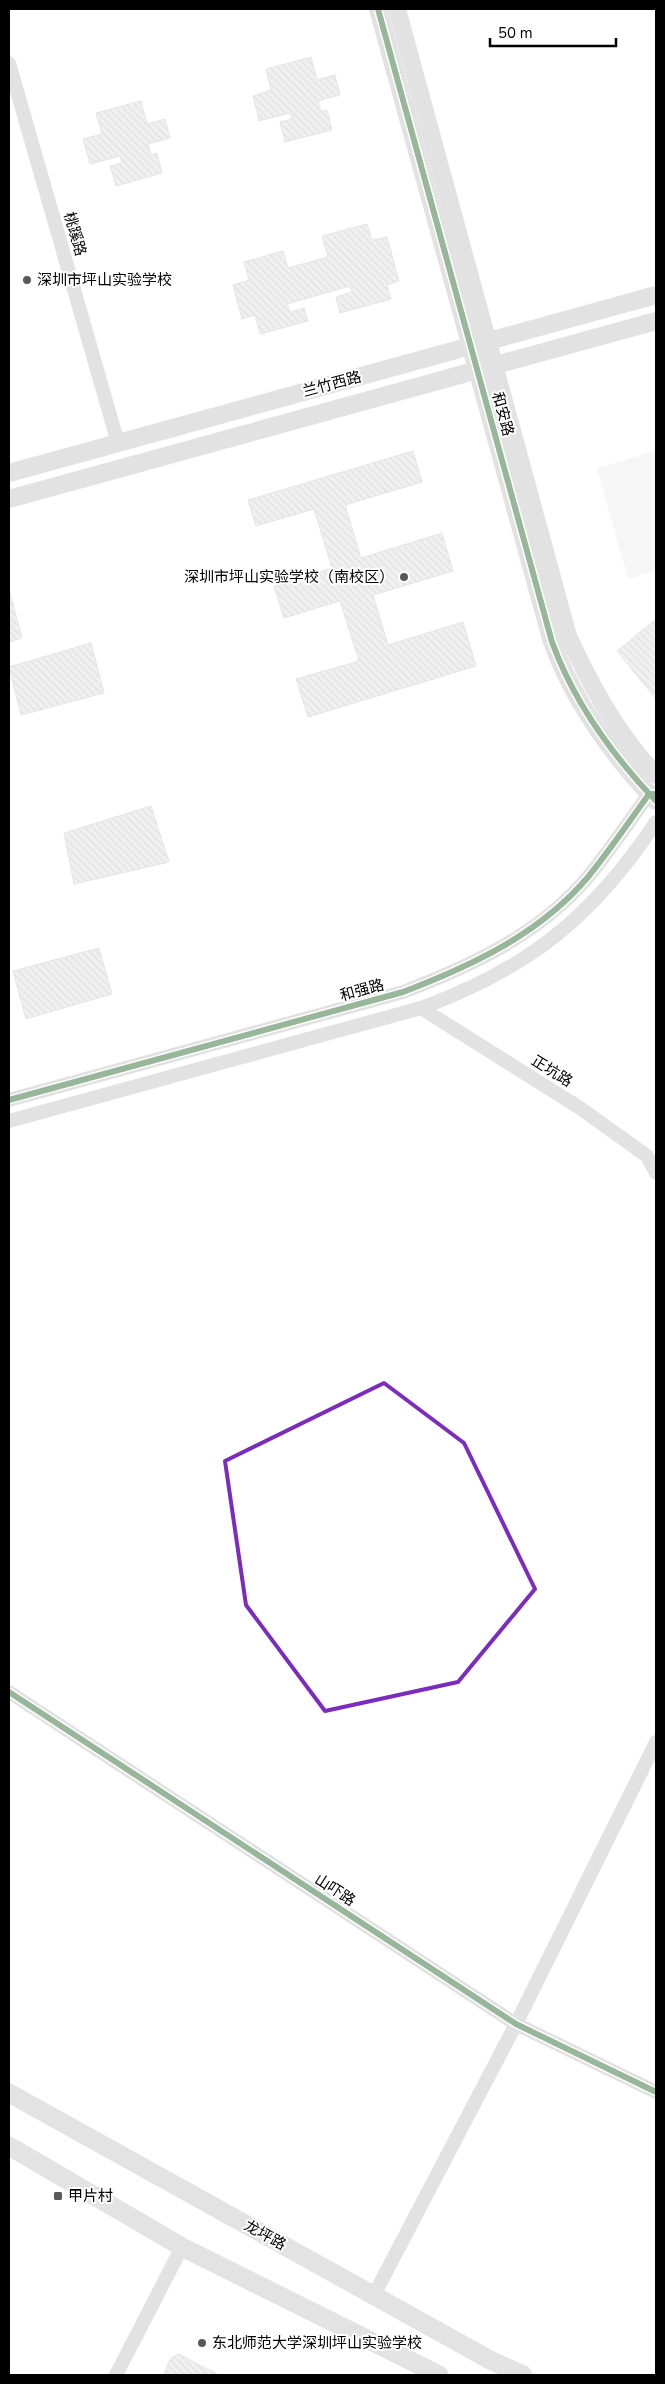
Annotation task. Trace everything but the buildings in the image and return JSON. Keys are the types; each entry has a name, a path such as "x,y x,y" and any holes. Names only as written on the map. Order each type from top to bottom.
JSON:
{"main road":[{"name":"龙坪路","path":"9,2093 490,2360 523,2375"},
{"path":"9,2146 182,2247 439,2375"}],"street":[{"name":"和安路","path":"378,9 568,636 602,702 623,734 656,774"},
{"name":"和安路","path":"396,9 479,344"},
{"name":"桃蹊路","path":"9,62 118,443"},
{"name":"兰竹西路","path":"9,473 656,295"},
{"name":"兰竹西路","path":"9,499 656,321"},
{"name":"和安路","path":"486,368 552,642 560,664 584,708 608,744 654,796"},
{"name":"和强路","path":"9,1100 402,992 454,973 496,951 534,927 564,902 587,878 654,796"},
{"path":"9,1121 421,1008 462,993 495,977 530,956 568,927 604,893 632,859 656,822"},
{"name":"正坑路","path":"421,1008 580,1108 647,1156 656,1173"},
{"name":"山吓路","path":"9,1692 516,2024 656,2092"},
{"path":"374,2295 516,2024 656,1742"},
{"path":"116,2375 182,2247"}],"highlighted area":[{"path":"384,1383 464,1443 535,1589 458,1682 325,1711 246,1605 225,1461"}],"shaded area":[{"path":"656,451 656,571 628,579 597,468"}],"cycle path":[{"path":"378,9 552,642 571,686 596,727 624,765 656,801"},
{"path":"9,1100 403,992 454,971 526,932 569,897 588,877 649,794 656,794"},
{"path":"9,1692 516,2024 656,2092"}],"place":[{"name":"深圳市坪山实验学校","path":"27,280"},
{"name":"深圳市坪山实验学校（南校区）","path":"404,577"},
{"name":"甲片村","path":"58,2196"},
{"name":"东北师范大学深圳坪山实验学校","path":"202,2343"}]}
